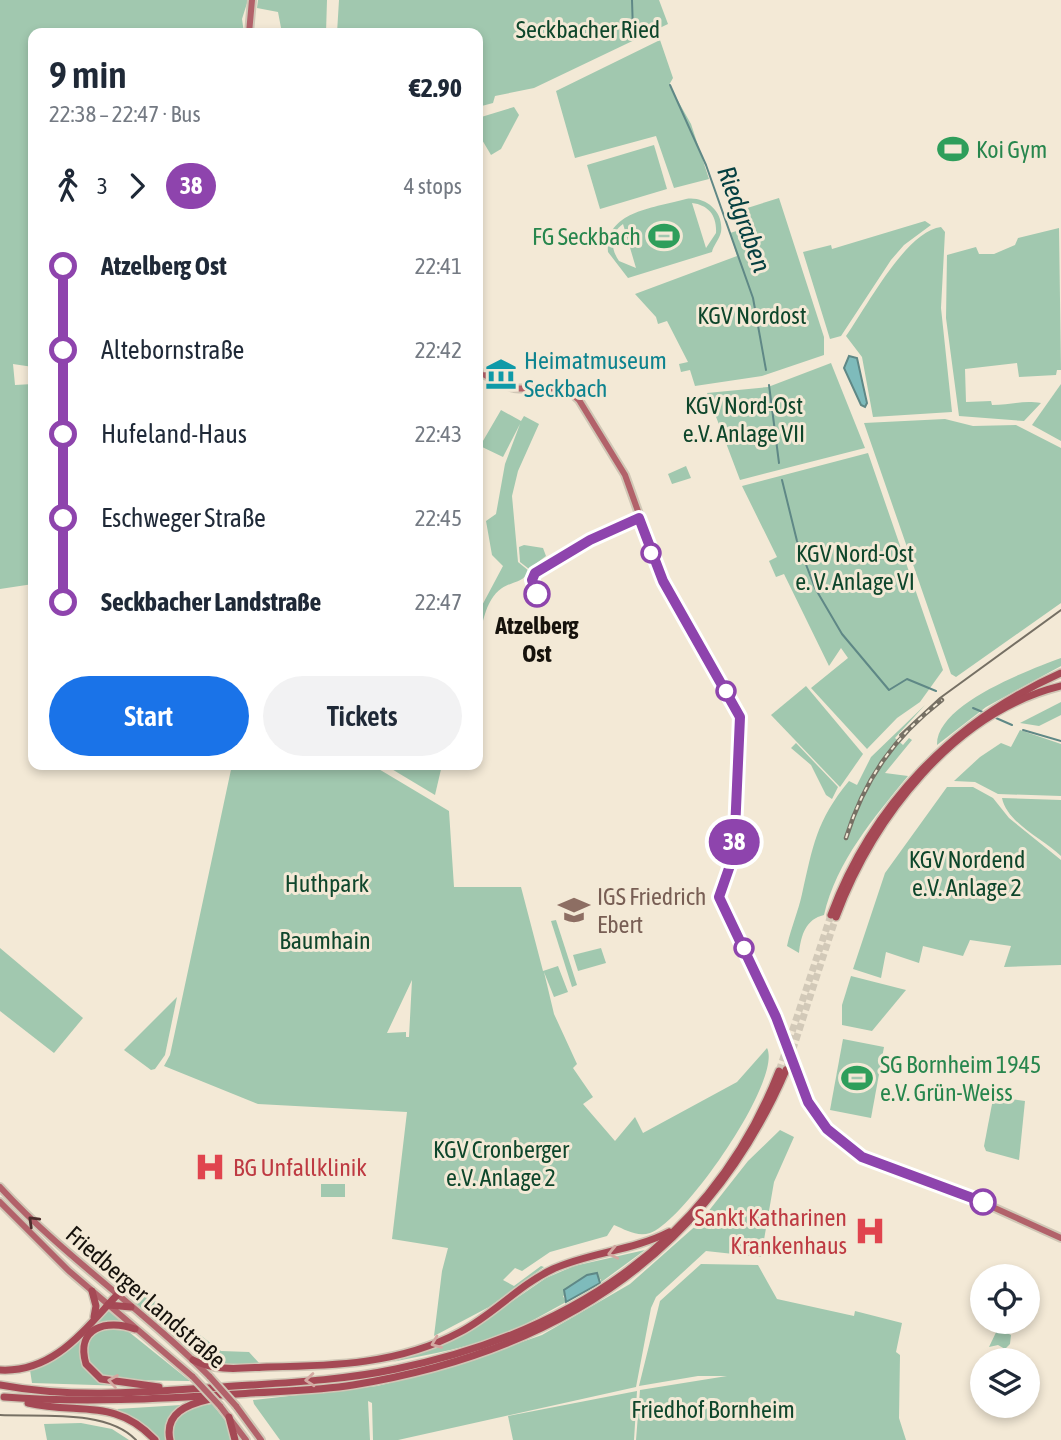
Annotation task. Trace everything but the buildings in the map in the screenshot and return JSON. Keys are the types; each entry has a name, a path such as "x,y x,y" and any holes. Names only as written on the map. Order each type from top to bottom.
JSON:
{"highway":[{"path":"834,916 885,816 946,752 1023,695 1061,673"},
{"path":"1023,695 1061,686"},
{"path":"0,1385 84,1394 181,1390 350,1377 410,1366 491,1344 576,1306 638,1263 676,1228 715,1186 739,1151 783,1071 750,1143 707,1204 642,1267 581,1309 493,1349 398,1375 324,1388 84,1402 2,1397"},
{"path":"193,1360 214,1368 270,1367 354,1363 410,1352 469,1327 556,1268 640,1245 676,1228"},
{"path":"92,1291 96,1309 92,1321"},
{"path":"0,1370 32,1367 67,1347 117,1295"},
{"path":"107,1305 131,1307"},
{"path":"135,1329 112,1323 92,1332 84,1349 90,1371 106,1381 181,1390"},
{"path":"170,1440 170,1423 179,1410 229,1394"},
{"path":"2,1397 35,1404 107,1410 131,1420 155,1440"},
{"path":"229,1417 234,1440"},
{"path":"131,1420 149,1440"}],"main road":[{"path":"249,28 252,0"},
{"path":"483,373 514,387 552,388 574,394 625,475 659,571 740,717 734,854 719,897 776,1017 808,1102 832,1134 862,1157 966,1195 1061,1238"},
{"name":"Friedberger Landstraße","path":"0,1187 42,1230 193,1360 236,1406 261,1440"},
{"name":"Friedberger Landstraße","path":"0,1202 107,1305 193,1377 246,1440"}],"green space":[{"path":"0,0 248,0 242,19 243,28 28,28 28,366 13,364 15,385 28,384 28,585 0,589"},
{"path":"258,0 327,0 326,28 281,28 278,12 257,8"},
{"name":"Seckbacher Ried","path":"339,0 659,0 668,24 534,88 495,96 493,103 483,106 483,28 337,28"},
{"path":"660,40 673,78 669,85 691,124 709,179 674,188 656,136 575,158 556,91"},
{"path":"514,107 519,115 501,149 491,155 483,141 483,116"},
{"path":"654,145 667,189 600,209 587,165"},
{"name":"KGV Nordost","path":"779,198 824,337 824,355 762,376 695,386 690,370 681,372 679,364 688,362 667,321 658,324 656,317 635,294 737,256 730,233 746,228 741,210"},
{"name":"FG Seckbach","path":"686,199 700,200 712,206 719,218 721,232 712,252 628,278 608,252 609,238 614,228 634,213","holes":["692,203 711,212 715,221 716,233 706,248","623,224 636,268 619,261 614,251 614,236"]},
{"path":"925,221 931,225 904,245 891,260 841,336 830,339 803,252 831,245 832,249"},
{"path":"941,227 945,232 941,308 952,412 873,417 862,357 846,336 901,256 914,242"},
{"path":"1059,228 1061,370 1057,370 1056,375 1019,377 1017,363 965,369 966,402 991,401 992,405 1041,403 1024,421 959,416 946,318 947,255 976,247 979,254 994,254 1015,245 1018,238"},
{"name":"KGV Nord-Ost e.V. Anlage VII","path":"831,363 865,448 740,480 707,393 768,387"},
{"path":"1061,384 1061,441 1032,425"},
{"path":"501,410 521,421 524,416 539,424 518,471 512,496 518,562 529,571 521,580 496,593 483,620 483,604 503,566 492,555 486,521 496,514 505,464 520,424 503,457 483,447 483,441"},
{"path":"945,419 973,426 1016,425 1061,448 1061,603 956,677 951,674 864,423"},
{"name":"KGV Nord-Ost e. V. Anlage VI","path":"868,453 943,670 920,702 897,718 867,749 811,688 848,658 841,648 829,666 784,574 776,577 769,561 777,557 742,486"},
{"path":"686,466 691,478 672,484 668,474"},
{"path":"524,545 543,548 546,556 529,569 520,562 519,547"},
{"path":"1061,658 1061,666 986,707 937,745 941,730 951,716 967,703 1007,680"},
{"path":"806,686 863,754 840,787 771,715"},
{"path":"1061,702 1061,715 1039,726 1020,723"},
{"path":"925,705 895,738 903,745 909,738 912,740 885,773 908,776 847,858 824,915 809,924 801,940 799,953 787,946 817,834 829,809 849,781 857,785 871,757"},
{"path":"1020,730 1061,744 1061,796 998,794 975,782 954,781 980,757 1001,743 1011,747"},
{"path":"796,743 838,787 832,799 826,795 811,765 791,748"},
{"path":"231,770 380,770 449,811 454,887 521,887 543,971 558,966 568,992 554,997 544,972 554,1014 577,1064 573,1068 593,1097 583,1104 615,1141 635,1117 643,1133 737,1082 767,1048 768,1064 746,1117 727,1148 685,1204 665,1223 645,1234 614,1225 607,1236 550,1252 522,1271 515,1268 503,1280 514,1286 541,1266 544,1267 489,1307 434,1336 442,1271 448,1248 392,1239 407,1112 258,1104 164,1066 170,1055","holes":["412,980 409,1037 406,1037 406,1032 387,1033"]},
{"path":"393,770 441,770 435,795"},
{"name":"KGV Nordend e.V. Anlage 2","path":"947,787 973,787 993,798 1009,818 1061,860 1061,965 1004,967 1011,946 970,940 963,956 923,946 919,963 886,952 881,978 853,969 885,873"},
{"path":"1002,798 1061,800 1061,856 1018,823 1005,807"},
{"path":"556,920 577,985 572,987 551,921"},
{"path":"0,948 83,1018 54,1053 0,1011"},
{"path":"601,948 606,963 578,971 573,955"},
{"path":"851,976 906,990 872,1031 842,1025 842,1005"},
{"path":"177,997 165,1055 155,1069 151,1070 124,1050"},
{"name":"SG Bornheim 1945 e.V. Grün-Weiss","path":"843,1039 884,1047 871,1118 830,1110"},
{"path":"997,1097 1025,1101 1019,1160 986,1151 984,1146 993,1099"},
{"path":"780,1130 794,1137 774,1182 761,1257 706,1251 656,1297 651,1308 636,1387 398,1440 373,1440 372,1403 368,1401 370,1440 280,1440 254,1404 253,1400 377,1386 438,1371 542,1335 630,1284 700,1222 748,1161"},
{"path":"321,1184 345,1184 345,1197 321,1197"},
{"path":"645,1250 600,1283 601,1279 563,1296 566,1302 509,1332 466,1346 392,1362 429,1350 477,1325 546,1278 574,1266"},
{"name":"Friedhof Bornheim","path":"701,1264 758,1265 777,1299 854,1316 855,1311 902,1323 896,1352 900,1355 899,1418 906,1440 636,1440 640,1390 727,1376 698,1376 639,1386 660,1301"},
{"path":"139,1289 181,1320 184,1333 193,1338 210,1363 135,1303 132,1293"},
{"path":"107,1309 126,1324 106,1322 90,1331 84,1365 101,1382 126,1386 32,1383 30,1370 65,1352"},
{"path":"103,1327 124,1328 190,1381 109,1380 92,1371 88,1346 93,1336"},
{"path":"995,1334 1011,1335 1010,1344 1006,1348 998,1345 989,1347"},
{"path":"200,1335 221,1351 249,1352 260,1364 214,1364 209,1351 197,1340"},
{"path":"637,1391 634,1440 513,1440 508,1416"},
{"path":"212,1404 229,1425 232,1440 172,1440 177,1417 188,1409"},
{"path":"181,1405 168,1421 167,1440 158,1440 117,1409"},
{"path":"81,1423 112,1429 129,1440 47,1440 44,1424"}],"water":[{"path":"849,356 857,358 867,403 865,407 861,405 844,368"},
{"path":"597,1273 600,1283 566,1302 564,1290 587,1275"}],"waterway":[{"name":"Riedgraben","path":"632,0 633,32"},
{"name":"Riedgraben","path":"670,85 706,165 753,298 766,370"},
{"name":"Riedgraben","path":"769,385 779,463"},
{"name":"Riedgraben","path":"782,480 797,541 815,588 842,634 889,690 907,679 936,691"},
{"name":"Riedgraben","path":"973,708 985,713"},
{"name":"Riedgraben","path":"996,718 1012,725"},
{"name":"Riedgraben","path":"1023,730 1061,741"}],"tunnel":[{"path":"779,1071 831,915"},
{"path":"786,1070 836,917"}],"tram line":[{"path":"900,735 940,698 1061,610"},
{"path":"0,1415 91,1419 108,1423 136,1440"}],"railway":[{"path":"846,838 862,797 883,761 909,729 942,700"}],"bus line":[{"name":"38","path":"537,594 532,580 535,573 590,540 639,518 663,581 740,717 734,854 719,897 776,1017 808,1102 827,1129 856,1153 896,1171 983,1202"}],"place":[{"name":"Koi Gym","path":"953,149"},
{"name":"FG Seckbach","path":"664,236"},
{"name":"Heimatmuseum Seckbach","path":"501,374"},
{"name":"Atzelberg Ost","path":"537,594"},
{"name":"IGS Friedrich Ebert","path":"574,910"},
{"name":"SG Bornheim 1945 e.V. Grün-Weiss","path":"857,1078"},
{"name":"BG Unfallklinik","path":"210,1167"},
{"name":"Sankt Katharinen Krankenhaus","path":"870,1231"}],"park label":[{"name":"Huthpark","path":"327,883"},
{"name":"Baumhain","path":"325,940"},
{"name":"KGV Cronberger e.V. Anlage 2","path":"501,1163"}]}
